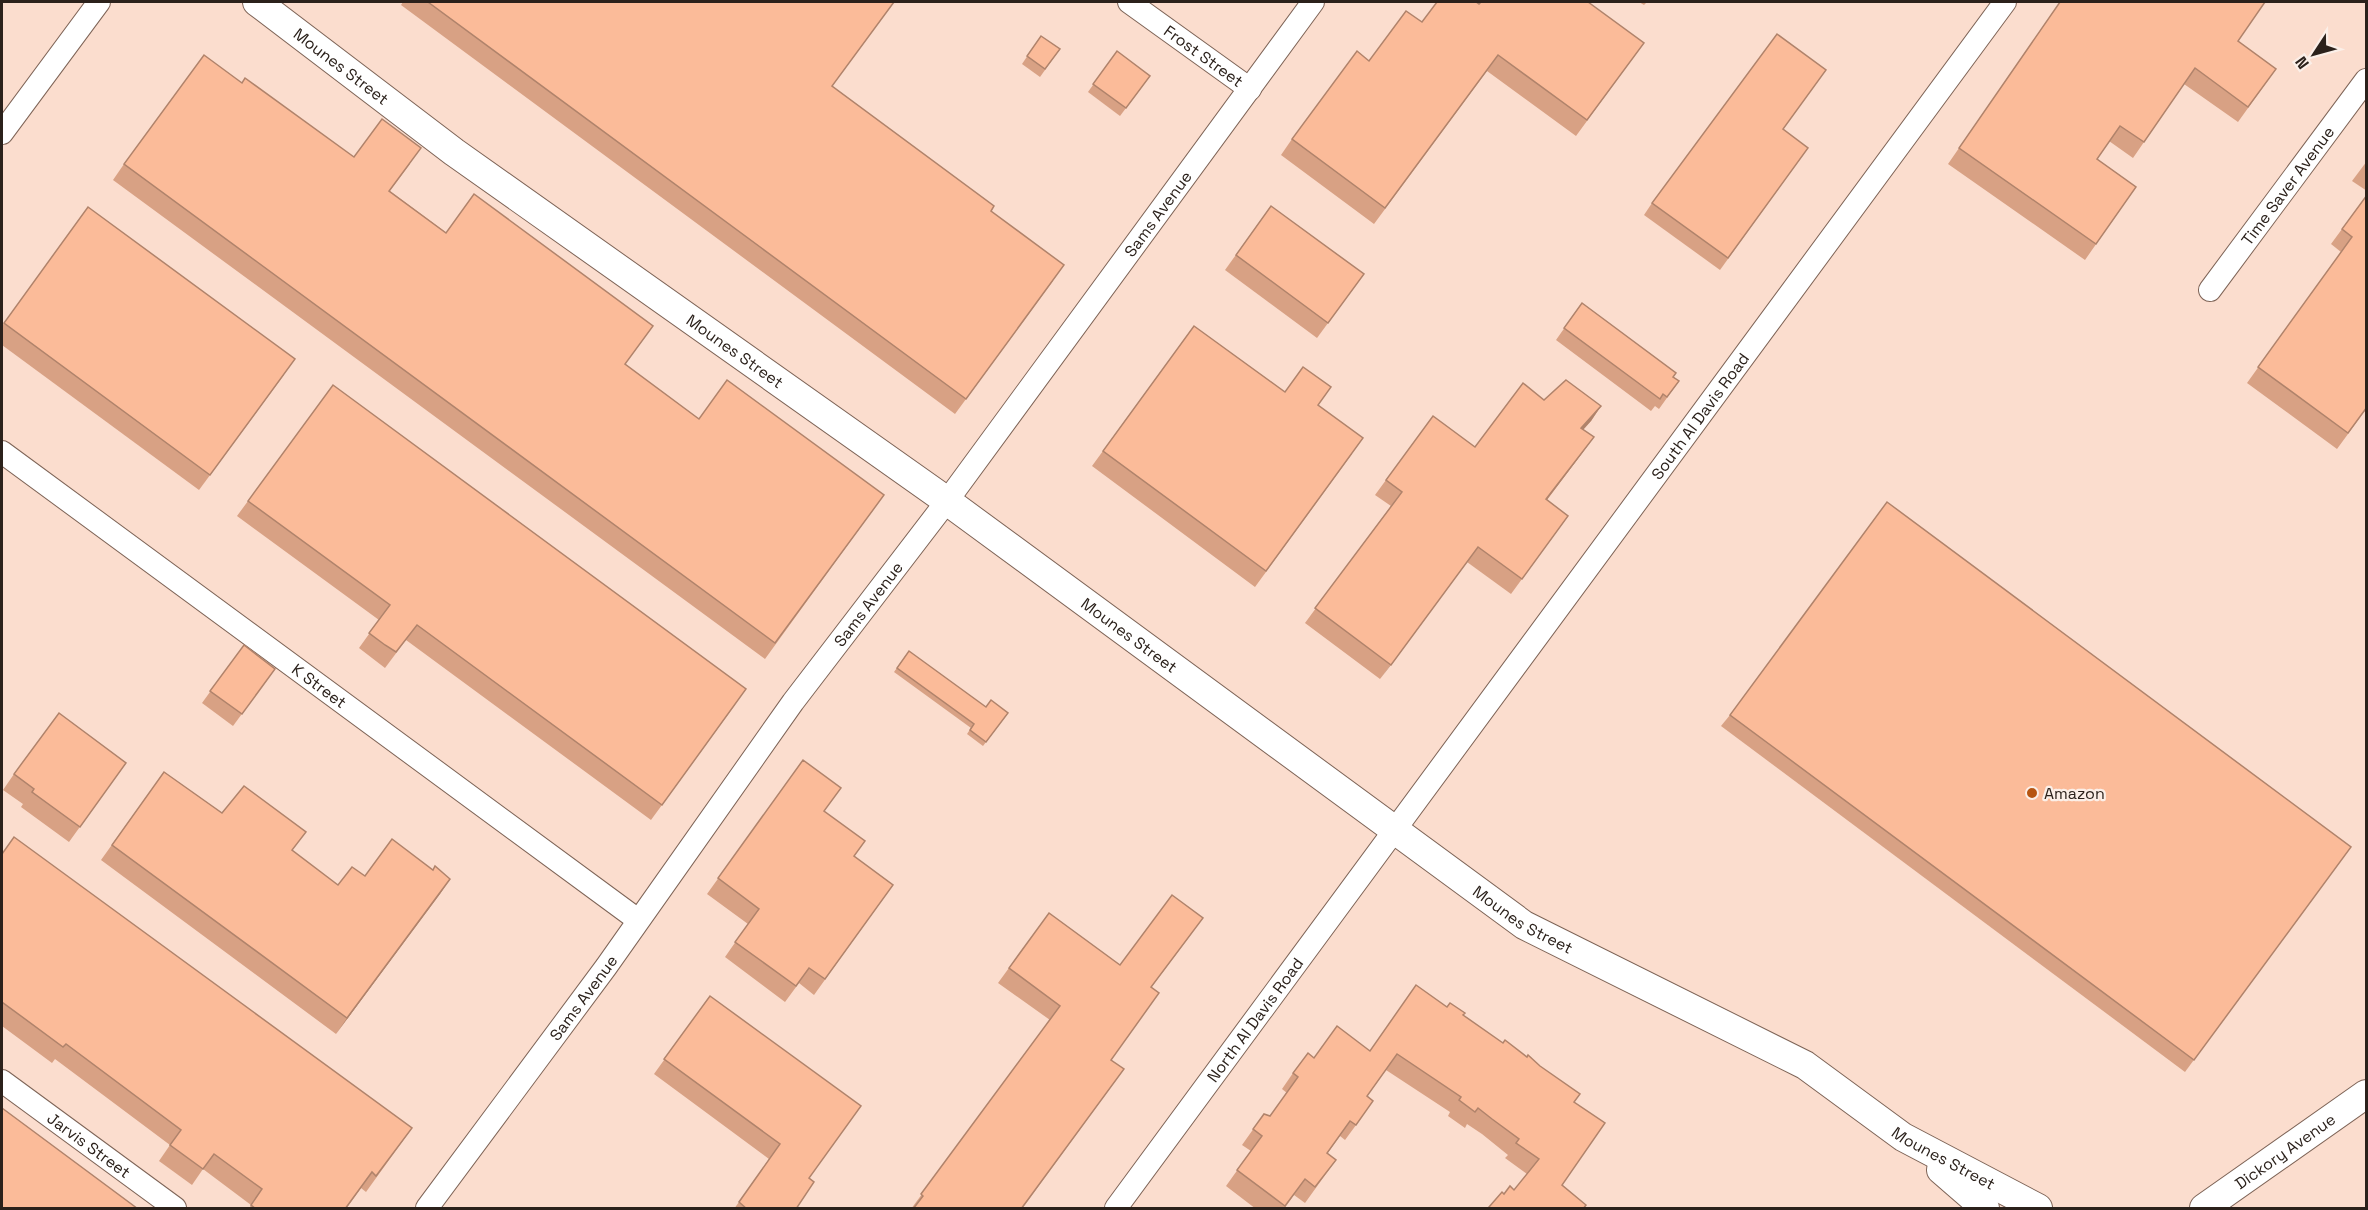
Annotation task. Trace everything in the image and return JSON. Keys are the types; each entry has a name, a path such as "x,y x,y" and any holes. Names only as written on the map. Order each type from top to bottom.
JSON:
{"main road":[{"name":"Mounes Street","path":"257,2 454,152 947,501 1233,714 1524,925 1805,1065 1903,1137 2038,1209"},
{"name":"Dickory Avenue","path":"2204,1209 2367,1095"},
{"path":"1903,1137 1985,1209"}],"street":[{"path":"2,133 99,2"},
{"name":"Frost Street","path":"1129,2 1250,89"},
{"name":"Sams Avenue","path":"427,1209 794,702 947,501 1313,2"},
{"name":"South Al Davis Road","path":"1394,829 2005,2"},
{"name":"Time Saver Avenue","path":"2210,290 2367,81"},
{"name":"K Street","path":"2,452 638,920"},
{"name":"North Al Davis Road","path":"1116,1209 1394,829"},
{"name":"Jarvis Street","path":"2,1081 175,1209"}],"building":[{"path":"428,2 894,2 832,86 994,206 991,211 1064,265 966,399"},
{"path":"1437,2 1476,2 1479,4 1481,2 1588,2 1644,43 1587,120 1498,55 1385,208 1292,139 1357,51 1369,61 1406,11 1422,22"},
{"path":"2060,2 2265,2 2238,41 2276,69 2248,107 2195,68 2144,142 2120,126 2097,159 2136,187 2096,244 1959,148"},
{"path":"1777,34 1826,70 1783,129 1808,148 1728,258 1652,203"},
{"path":"1041,36 1060,49 1045,69 1027,56"},
{"path":"1117,51 1150,76 1126,108 1093,84"},
{"path":"204,55 242,83 245,78 354,157 382,119 421,148 389,191 446,233 474,194 653,326 625,364 699,419 727,380 884,495 775,643 124,164"},
{"path":"2367,195 2367,407 2348,433 2258,367 2352,237 2342,229"},
{"path":"1271,206 1364,274 1328,323 1236,255"},
{"path":"88,207 295,359 210,475 4,323"},
{"path":"1582,303 1676,373 1673,377 1679,381 1667,397 1663,394 1660,399 1564,328"},
{"path":"1194,326 1285,392 1303,367 1331,387 1318,405 1363,438 1266,571 1103,451"},
{"path":"1566,380 1601,406 1581,428 1594,437 1546,499 1568,516 1522,579 1478,547 1391,665 1315,608 1402,492 1386,480 1433,416 1475,447 1523,383 1544,400"},
{"path":"333,385 746,689 662,805 417,625 396,652 385,645 369,633 390,605 248,501"},
{"name":"Amazon","path":"1887,502 2351,847 2194,1060 1730,715"},
{"path":"244,645 275,669 242,714 210,691"},
{"path":"909,651 986,707 991,700 1008,713 986,742 970,730 974,724 897,668"},
{"path":"59,713 126,763 80,827 32,792 34,789 14,774"},
{"path":"803,760 841,788 824,811 865,841 854,856 893,885 825,979 809,968 796,986 735,942 759,909 718,878"},
{"path":"164,772 222,813 244,786 306,832 292,850 338,885 352,867 365,876 392,839 433,870 435,866 450,879 347,1018 112,845"},
{"path":"14,837 412,1128 376,1176 372,1172 345,1209 256,1209 251,1205 262,1189 214,1154 203,1169 170,1145 181,1130 66,1044 63,1047 2,1002 2,854"},
{"path":"1172,895 1203,918 1151,987 1159,993 1111,1060 1124,1069 1021,1209 913,1209 923,1196 921,1194 1060,1006 1009,968 1049,913 1120,965"},
{"path":"1416,985 1447,1007 1450,1003 1465,1013 1463,1015 1503,1043 1505,1040 1527,1057 1528,1055 1580,1094 1574,1102 1605,1123 1562,1185 1586,1205 1583,1209 1491,1209 1489,1207 1502,1192 1504,1194 1510,1186 1514,1190 1539,1159 1516,1143 1519,1139 1478,1108 1475,1112 1459,1100 1461,1097 1397,1054 1367,1096 1373,1101 1356,1125 1350,1121 1327,1153 1336,1160 1315,1187 1305,1179 1285,1206 1237,1170 1262,1136 1253,1129 1264,1114 1270,1116 1298,1077 1293,1073 1308,1053 1314,1058 1337,1026 1370,1051"},
{"path":"710,996 861,1106 809,1178 814,1182 796,1209 747,1209 739,1202 780,1144 664,1059"},
{"path":"2,1108 138,1209 2,1209"}],"place":[{"name":"Amazon","path":"2032,793"}]}
